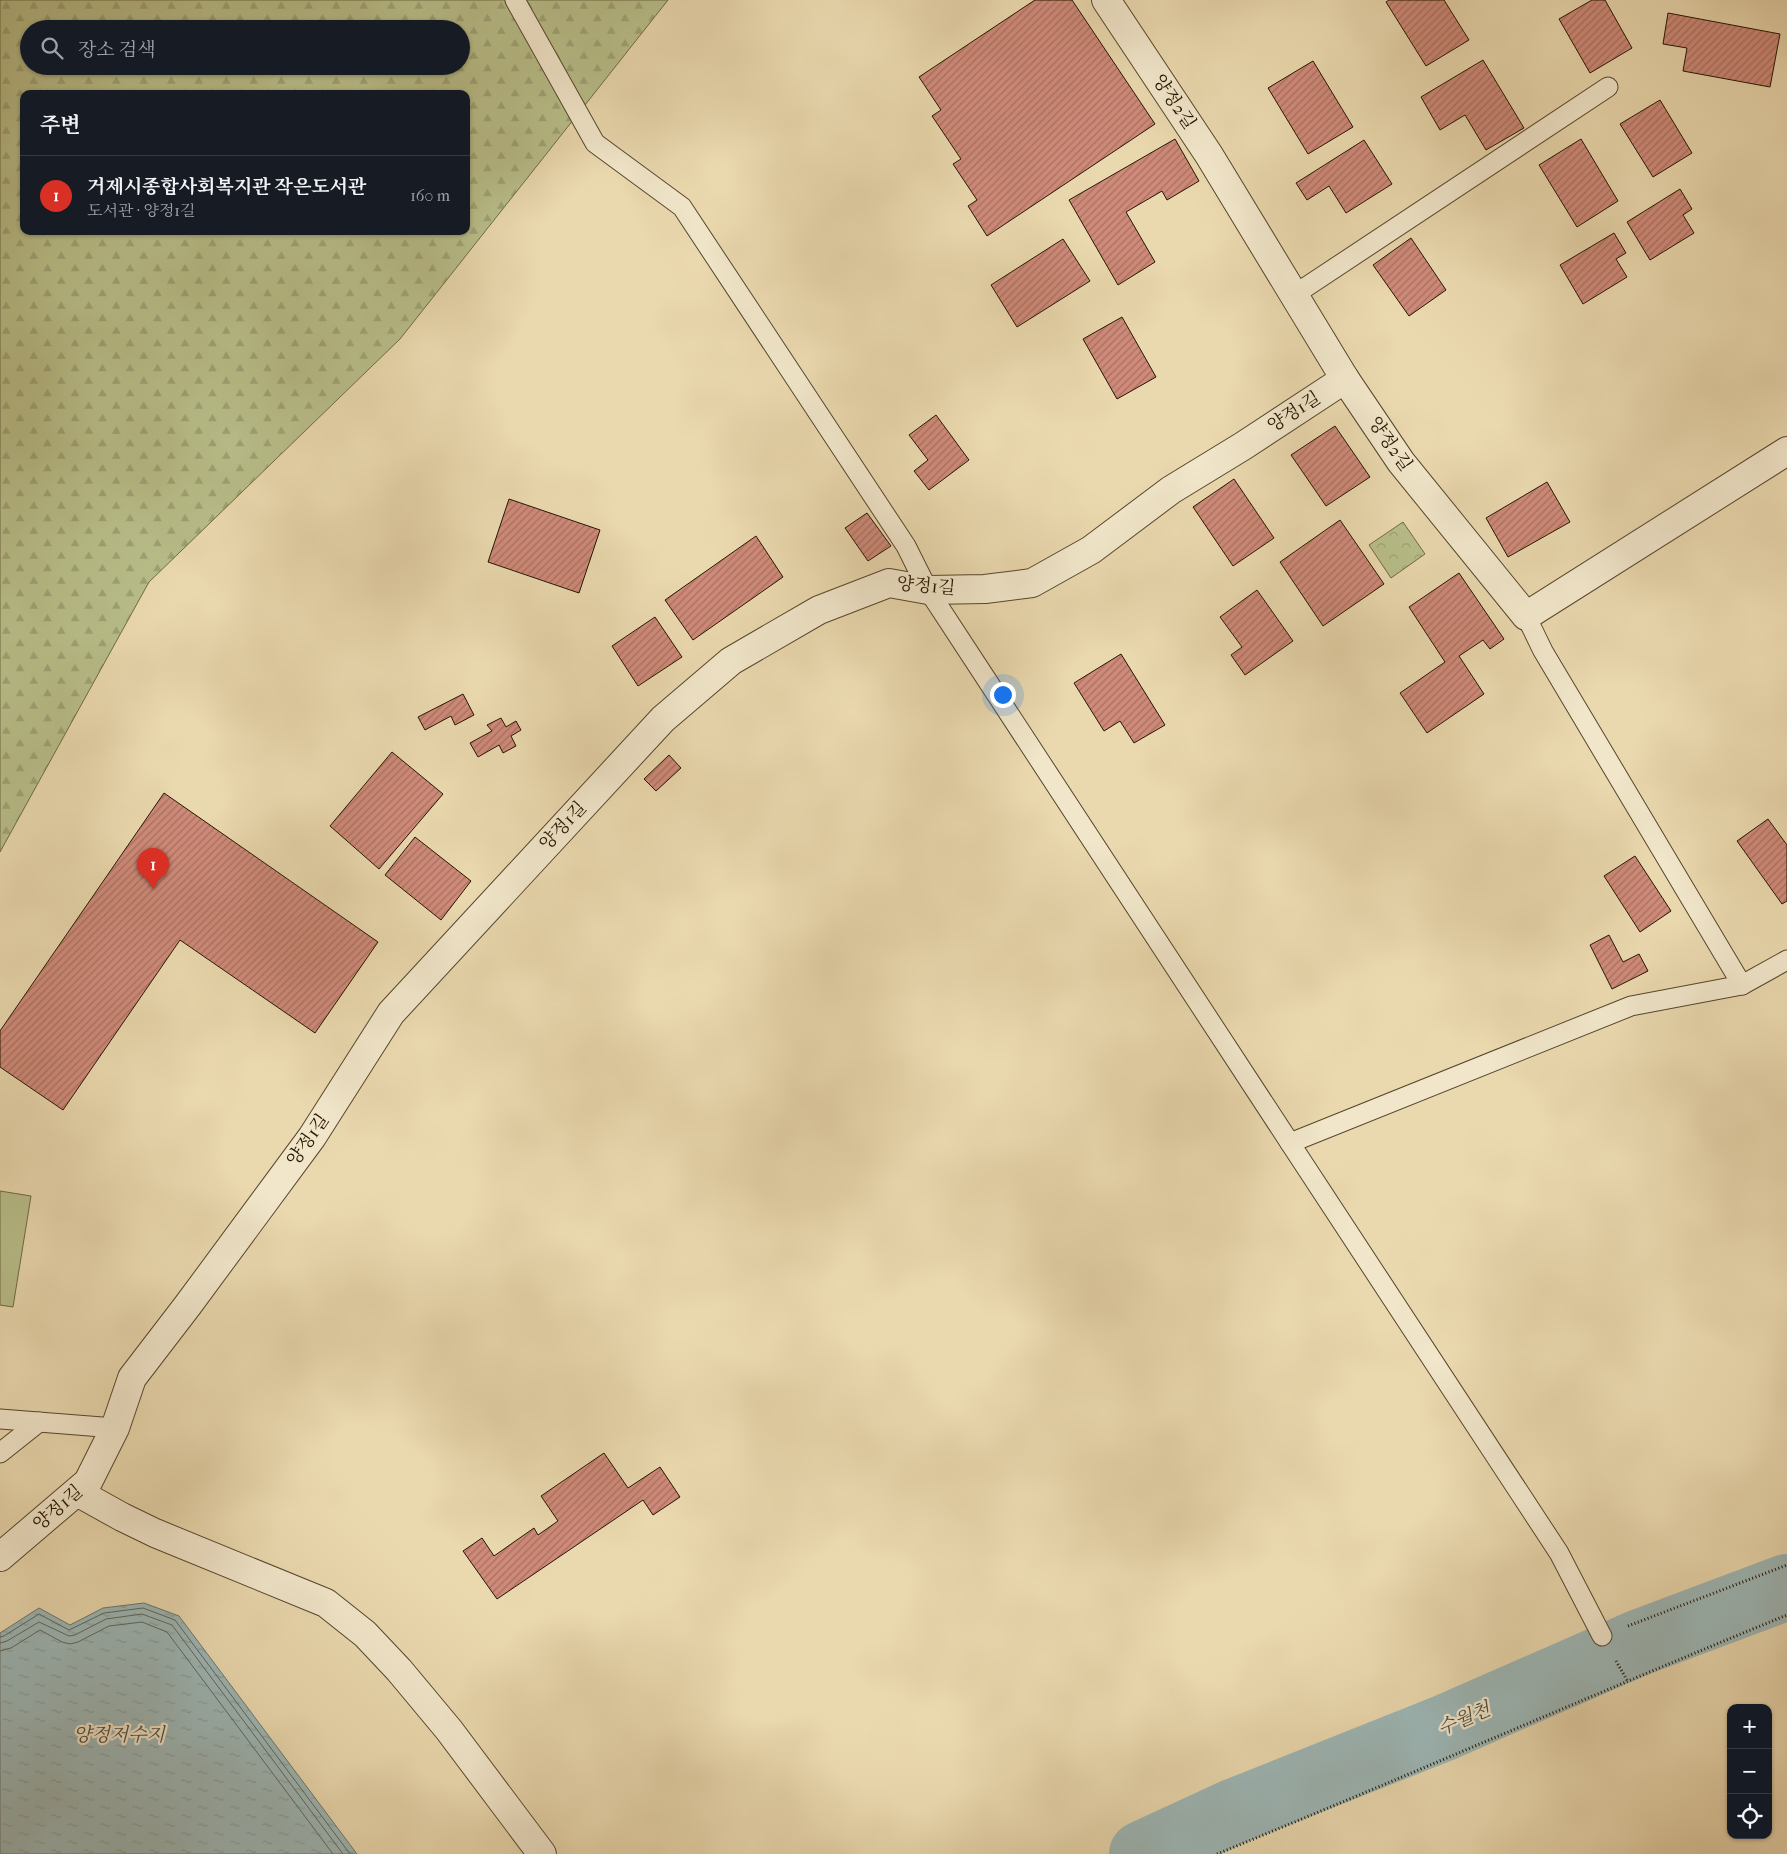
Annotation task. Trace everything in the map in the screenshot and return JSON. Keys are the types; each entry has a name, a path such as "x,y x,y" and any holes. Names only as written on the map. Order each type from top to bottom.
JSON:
{"street":[{"name":"양정2길","path":"1106,0 1209,154 1345,379 1401,462 1526,616"},
{"name":"양정1길","path":"0,1557 88,1482 115,1428 132,1378 312,1137 391,1013 664,719 731,661 819,610 889,583 928,590 985,589 1032,583 1091,550 1171,490 1243,446 1345,379"},
{"path":"1526,616 1787,451"},
{"path":"77,1492 155,1533 326,1603 365,1634 399,1670 449,1730 542,1854"}],"lane":[{"path":"515,0 595,143 682,207 906,546 928,590 1559,1553 1602,1636"},
{"path":"1294,295 1608,88"},
{"path":"1526,616 1543,651 1742,984"},
{"path":"1290,1144 1631,1006 1742,984 1787,960"},
{"path":"0,1419 115,1428"},
{"path":"0,1453 39,1422"}],"path":[{"path":"1602,1636 1787,1565"},
{"path":"1217,1854 1366,1793 1626,1680 1787,1615"}],"green space":[{"path":"0,0 668,0 400,339 149,582 0,852"},
{"path":"1403,522 1425,554 1391,578 1369,545"},
{"path":"0,1191 31,1196 13,1307 0,1305"}],"water":[{"name":"양정저수지","path":"144,1603 179,1616 357,1854 0,1854 0,1633 39,1608 70,1625 103,1608"}],"building":[{"path":"1035,0 1072,0 1155,124 987,236 968,206 977,200 953,164 961,159 932,116 941,110 919,77"},
{"path":"1389,0 1444,0 1469,40 1426,66 1386,2"},
{"path":"1592,0 1605,0 1632,48 1590,73 1559,19"},
{"path":"1668,13 1780,34 1770,87 1683,71 1687,48 1663,44"},
{"path":"1483,60 1524,128 1486,150 1465,115 1440,130 1421,97"},
{"path":"1313,61 1353,127 1308,154 1268,88"},
{"path":"1660,100 1692,153 1653,177 1620,124"},
{"path":"1175,139 1199,181 1167,200 1162,191 1126,212 1155,262 1118,285 1069,200"},
{"path":"1581,139 1618,201 1577,227 1539,165"},
{"path":"1364,140 1392,184 1346,213 1329,186 1307,200 1296,183"},
{"path":"1680,189 1692,209 1683,215 1694,233 1650,260 1627,222"},
{"path":"1614,233 1626,253 1616,259 1627,277 1583,304 1560,265"},
{"path":"1411,238 1446,290 1409,316 1373,265"},
{"path":"1063,239 1090,281 1017,327 991,285"},
{"path":"1122,317 1156,377 1117,399 1083,339"},
{"path":"936,415 969,460 929,490 914,471 928,460 909,435"},
{"path":"1335,426 1370,477 1326,506 1291,455"},
{"path":"1234,479 1274,538 1233,566 1193,507"},
{"path":"1547,482 1570,522 1508,557 1486,518"},
{"path":"509,499 600,530 579,593 488,562"},
{"path":"867,513 891,546 868,561 845,528"},
{"path":"1340,520 1384,584 1323,626 1280,562"},
{"path":"756,536 783,577 693,640 665,600"},
{"path":"1459,573 1504,639 1490,649 1483,640 1459,656 1484,694 1427,733 1400,693 1445,662 1409,607"},
{"path":"1257,590 1293,641 1245,675 1231,655 1242,647 1220,617"},
{"path":"655,617 682,657 638,686 612,646"},
{"path":"1121,654 1165,725 1134,743 1120,721 1104,731 1074,683"},
{"path":"463,694 474,715 455,725 451,716 425,730 418,717"},
{"path":"501,718 506,727 516,721 521,730 511,736 516,746 503,753 499,745 478,757 470,743 492,731 487,725"},
{"path":"392,752 443,794 379,869 330,826"},
{"path":"669,755 681,768 656,791 644,779"},
{"path":"164,793 378,942 315,1033 180,940 63,1110 0,1067 0,1031"},
{"path":"1768,819 1787,845 1787,901 1782,904 1737,841"},
{"path":"415,837 471,881 441,920 385,875"},
{"path":"1635,856 1671,911 1640,932 1604,876"},
{"path":"1609,935 1623,962 1639,954 1648,971 1612,989 1590,945"},
{"path":"604,1453 628,1488 660,1467 680,1497 653,1515 643,1500 497,1599 463,1551 482,1538 494,1556 534,1528 538,1535 558,1521 541,1496"}],"waterway":[{"name":"수월천","path":"1142,1854 1233,1812 1444,1728 1638,1643 1787,1587"}],"place":[{"name":"거제시종합사회복지관 작은도서관","path":"153,889"}]}
